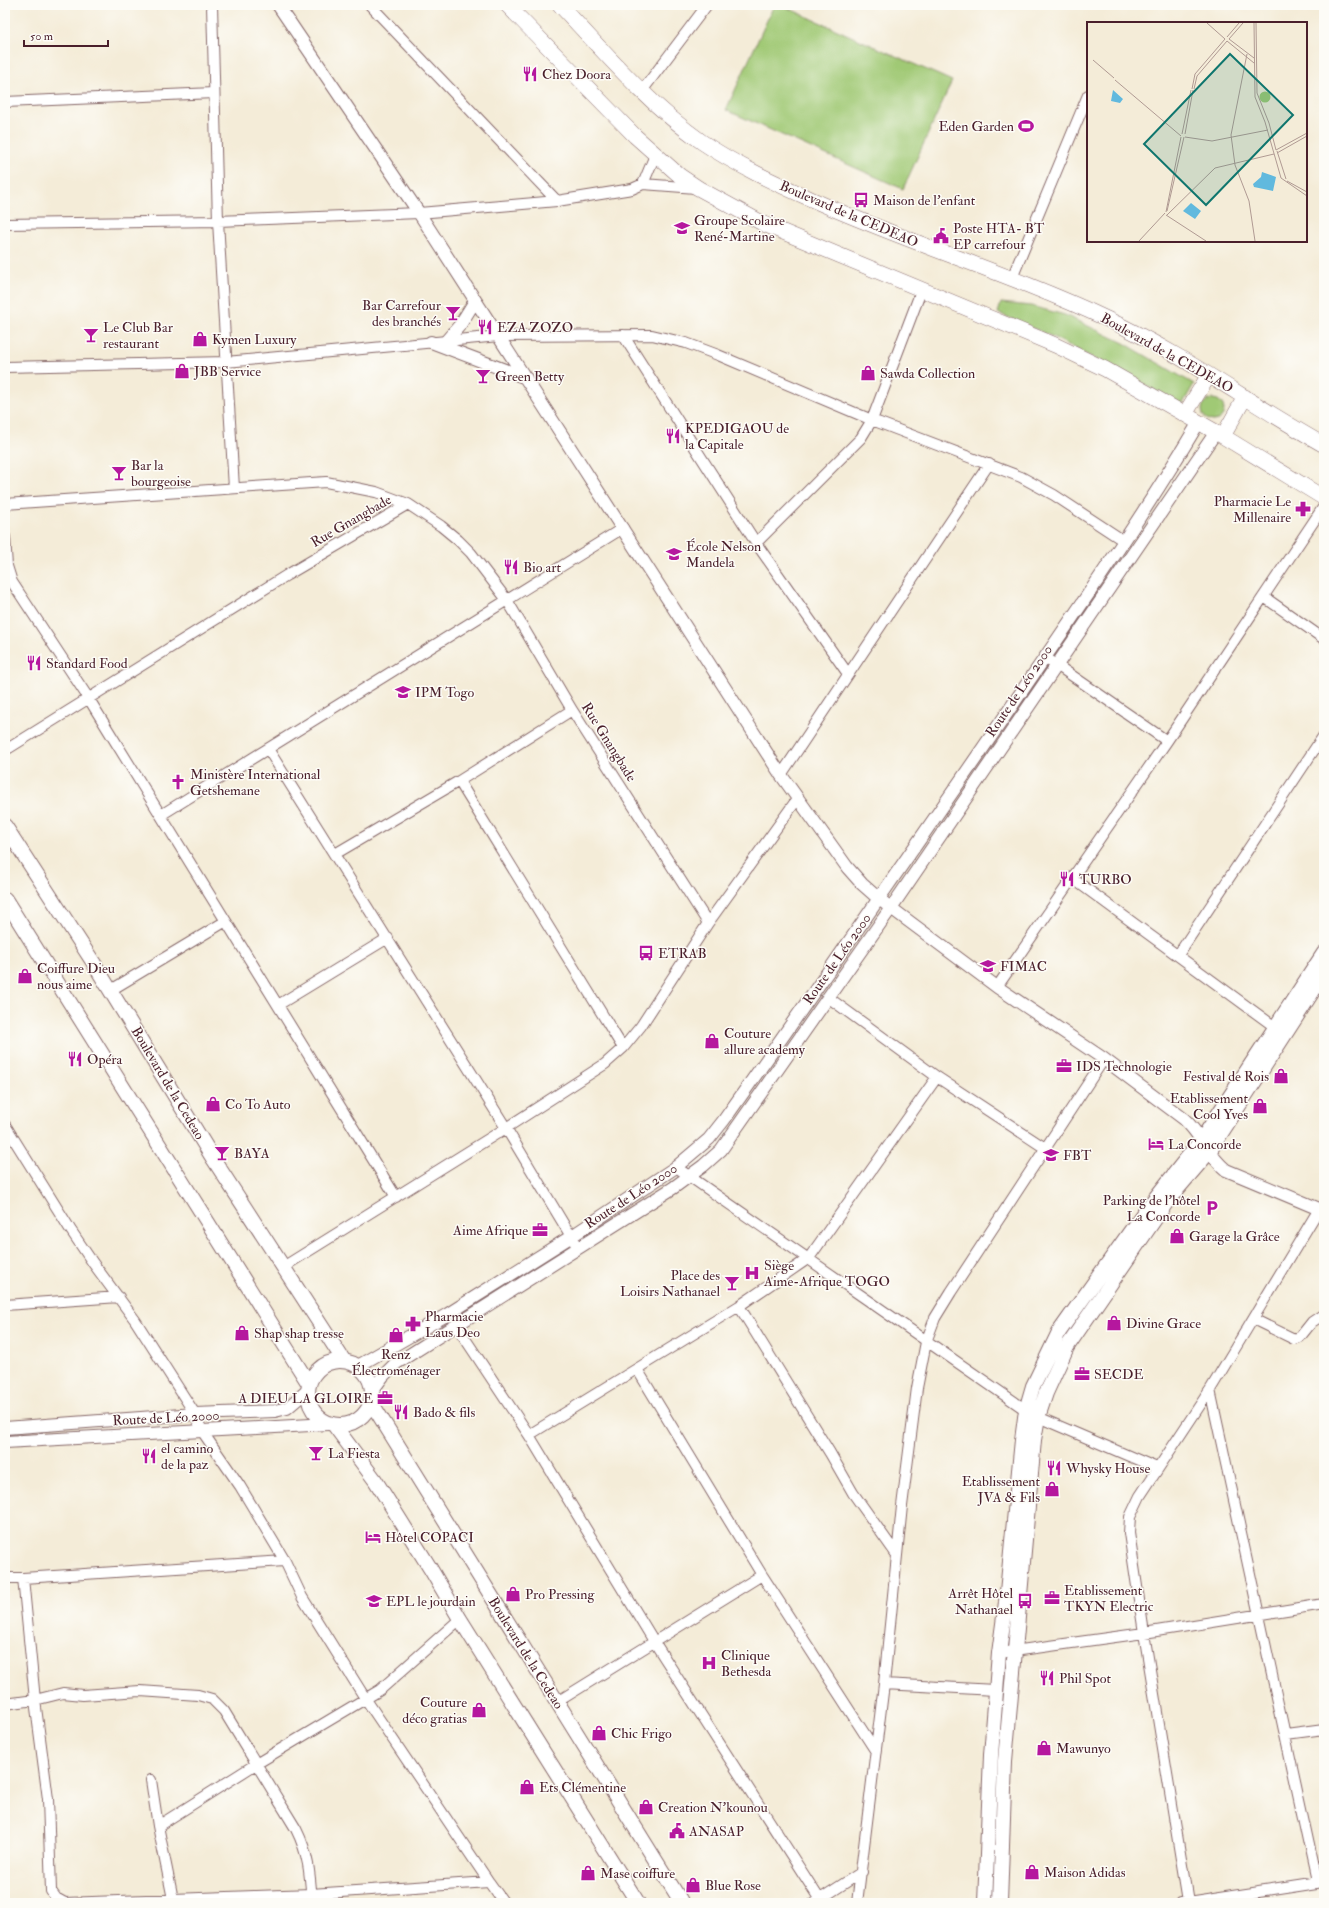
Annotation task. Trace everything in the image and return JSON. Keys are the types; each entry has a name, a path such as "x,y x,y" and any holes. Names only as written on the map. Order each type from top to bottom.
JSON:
{"main road":[{"path":"507,5 592,93 655,154 680,176 698,188 764,224 921,291 1082,357 1199,422 1324,498"},
{"name":"Boulevard de la CEDEAO","path":"560,5 642,91 665,113 703,142 771,180 854,218 1012,278 1108,319 1152,341 1324,445"},
{"path":"1185,414 1209,375"},
{"path":"1219,434 1245,396"},
{"name":"Boulevard de la Cedeao","path":"5,826 111,990 214,1160 344,1361"},
{"path":"5,899 308,1388"},
{"path":"1000,1903 1005,1761 1033,1386 1045,1357 1059,1332 1145,1211 1202,1139 1324,953"},
{"path":"985,1903 995,1690 1032,1413 1046,1393 1067,1347 1168,1200 1208,1152 1324,974"},
{"path":"344,1361 358,1366 365,1373 370,1381 372,1397 367,1411 361,1418 353,1423 343,1426 331,1424 319,1418 312,1411 308,1401 308,1388 314,1374 322,1366 332,1362 344,1361"},
{"name":"Boulevard de la Cedeao","path":"372,1397 557,1702 682,1903"},
{"path":"331,1424 378,1486 638,1903"}],"street":[{"path":"212,5 218,221 234,488"},
{"path":"278,5 499,336 781,775 862,884 879,899 996,987 1104,1059 1184,1119 1202,1139 1208,1152 1216,1162 1226,1170 1322,1210 1210,1390 1140,1496 1130,1517 1129,1533 1184,1902 1321,1882 1258,1615 1210,1390"},
{"path":"370,5 557,201"},
{"path":"642,91 704,6"},
{"path":"5,102 214,93"},
{"path":"1012,278 1087,97"},
{"path":"643,184 655,154"},
{"path":"5,224 218,221 418,213 557,201 632,189 643,184 698,188"},
{"path":"756,543 862,438 872,420 921,291"},
{"path":"447,340 460,325 475,301"},
{"path":"623,334 756,543 848,674"},
{"path":"5,367 226,362 499,336 652,335 686,343 872,420 1021,477 1054,495 1124,541"},
{"path":"431,342 526,378"},
{"name":"Route de Léo 2000","path":"358,1366 448,1314 572,1236 676,1167 709,1139 724,1120 879,899 1045,657 1124,541 1177,460 1199,422"},
{"name":"Route de Léo 2000","path":"372,1397 383,1376 395,1364 690,1177 721,1150 829,998 1056,664 1219,434"},
{"path":"781,775 989,464"},
{"path":"5,504 326,482 376,492 408,504"},
{"name":"Rue Gnangbade","path":"6,751 287,575 408,504 458,540 471,553 507,600 572,710 708,923"},
{"path":"996,987 1167,741 1324,506"},
{"path":"161,815 623,528"},
{"path":"5,538 7,566 12,582 161,815 396,1197"},
{"path":"1264,597 1324,639"},
{"path":"1045,657 1167,741"},
{"path":"335,854 459,781 572,710"},
{"path":"1178,955 1324,735"},
{"path":"268,749 388,938 506,1128 578,1248"},
{"path":"459,781 623,1048"},
{"path":"283,1266 506,1128 605,1064 623,1048 641,1026 708,923 798,798"},
{"path":"1072,878 1275,1026"},
{"path":"111,990 226,921"},
{"path":"278,1005 388,938"},
{"path":"829,998 937,1077 1045,1148"},
{"path":"857,1903 884,1684 914,1410 926,1342 935,1318 1104,1059"},
{"path":"529,1435 740,1306 809,1258 937,1077"},
{"path":"5,1125 70,1229 135,1320 195,1414 202,1431 240,1486 285,1561 302,1597 365,1698 504,1903"},
{"path":"676,1167 809,1258 926,1342 1032,1413 1158,1468"},
{"path":"5,1305 119,1297"},
{"path":"740,1306 853,1493 897,1555"},
{"path":"1253,1319 1294,1339 1300,1337 1312,1322 1324,1314"},
{"path":"456,1325 529,1435 655,1643 818,1902 862,1872"},
{"path":"637,1370 762,1576 875,1750"},
{"name":"Route de Léo 2000","path":"5,1428 195,1414 275,1411 287,1408 308,1388"},
{"name":"Route de Léo 2000","path":"5,1442 331,1424"},
{"path":"5,1578 285,1561"},
{"path":"557,1702 762,1576"},
{"path":"22,1578 35,1700 48,1799 51,1891 56,1898 65,1903 173,1899 312,1899 489,1882"},
{"path":"999,1652 1144,1633 1324,1604"},
{"path":"158,1826 365,1698 393,1679 460,1619"},
{"path":"884,1684 995,1690"},
{"path":"5,1704 35,1700 63,1693 83,1694 140,1691 198,1695 212,1699 224,1711 296,1829 305,1847 310,1867 312,1899"},
{"path":"1286,1734 1324,1729"},
{"path":"151,1780 158,1826 173,1899"}],"green space":[{"path":"774,5 781,5 952,81 903,189 726,110"},
{"path":"1001,303 1031,306 1065,315 1124,343 1194,384 1182,405 1053,337 998,313"},
{"path":"1213,399 1217,400 1223,406 1223,414 1217,420 1213,421 1209,420 1203,414 1202,410 1203,406 1209,400"}],"place":[{"name":"Chez Doora","path":"530,74"},
{"name":"Eden Garden","path":"1026,126"},
{"name":"Maison de l'enfant","path":"861,200"},
{"name":"Groupe Scolaire René-Martine","path":"682,228"},
{"name":"Poste HTA- BT EP carrefour","path":"941,236"},
{"name":"Bar Carrefour des branchés","path":"453,313"},
{"name":"EZA ZOZO","path":"485,327"},
{"name":"Le Club Bar restaurant","path":"91,335"},
{"name":"Kymen Luxury","path":"200,339"},
{"name":"JBB Service","path":"182,371"},
{"name":"Sawda Collection","path":"868,373"},
{"name":"Green Betty","path":"483,376"},
{"name":"KPEDIGAOU de la Capitale","path":"673,436"},
{"name":"Bar la bourgeoise","path":"119,473"},
{"name":"Pharmacie Le Millenaire","path":"1303,509"},
{"name":"École Nelson Mandela","path":"674,554"},
{"name":"Bio art","path":"511,567"},
{"name":"Standard Food","path":"34,663"},
{"name":"IPM Togo","path":"403,692"},
{"name":"Ministère International Getshemane","path":"178,782"},
{"name":"TURBO","path":"1067,879"},
{"name":"ETRAB","path":"646,953"},
{"name":"FIMAC","path":"988,966"},
{"name":"Coiffure Dieu nous aime","path":"25,976"},
{"name":"Couture allure academy","path":"712,1041"},
{"name":"Opéra","path":"75,1059"},
{"name":"IDS Technologie","path":"1064,1066"},
{"name":"Festival de Rois","path":"1281,1076"},
{"name":"Co To Auto","path":"213,1104"},
{"name":"Etablissement Cool Yves","path":"1260,1106"},
{"name":"La Concorde","path":"1156,1144"},
{"name":"BAYA","path":"222,1153"},
{"name":"FBT","path":"1051,1155"},
{"name":"Parking de l'hôtel La Concorde","path":"1212,1208"},
{"name":"Aime Afrique","path":"540,1230"},
{"name":"Garage la Grâce","path":"1177,1236"},
{"name":"Siège Aime-Afrique TOGO","path":"752,1273"},
{"name":"Place des Loisirs Nathanael","path":"732,1283"},
{"name":"Divine Grace","path":"1114,1323"},
{"name":"Pharmacie Laus Deo","path":"413,1324"},
{"name":"Shap shap tresse","path":"242,1333"},
{"name":"Renz Électroménager","path":"396,1335"},
{"name":"SECDE","path":"1082,1374"},
{"name":"A DIEU LA GLOIRE","path":"385,1398"},
{"name":"Bado & fils","path":"401,1412"},
{"name":"La Fiesta","path":"316,1453"},
{"name":"el camino de la paz","path":"149,1456"},
{"name":"Whysky House","path":"1054,1468"},
{"name":"Etablissement JVA & Fils","path":"1052,1489"},
{"name":"Hôtel COPACI","path":"373,1537"},
{"name":"Pro Pressing","path":"513,1594"},
{"name":"Etablissement TKYN Electric","path":"1052,1598"},
{"name":"EPL le jourdain","path":"374,1601"},
{"name":"Arrêt Hôtel Nathanael","path":"1025,1601"},
{"name":"Clinique Bethesda","path":"709,1663"},
{"name":"Phil Spot","path":"1047,1678"},
{"name":"Couture déco gratias","path":"479,1710"},
{"name":"Chic Frigo","path":"599,1733"},
{"name":"Mawunyo","path":"1044,1748"},
{"name":"Ets Clémentine","path":"527,1787"},
{"name":"Creation N'kounou","path":"646,1807"},
{"name":"ANASAP","path":"677,1831"},
{"name":"Maison Adidas","path":"1032,1872"},
{"name":"Mase coiffure","path":"588,1873"},
{"name":"Blue Rose","path":"693,1885"}]}
